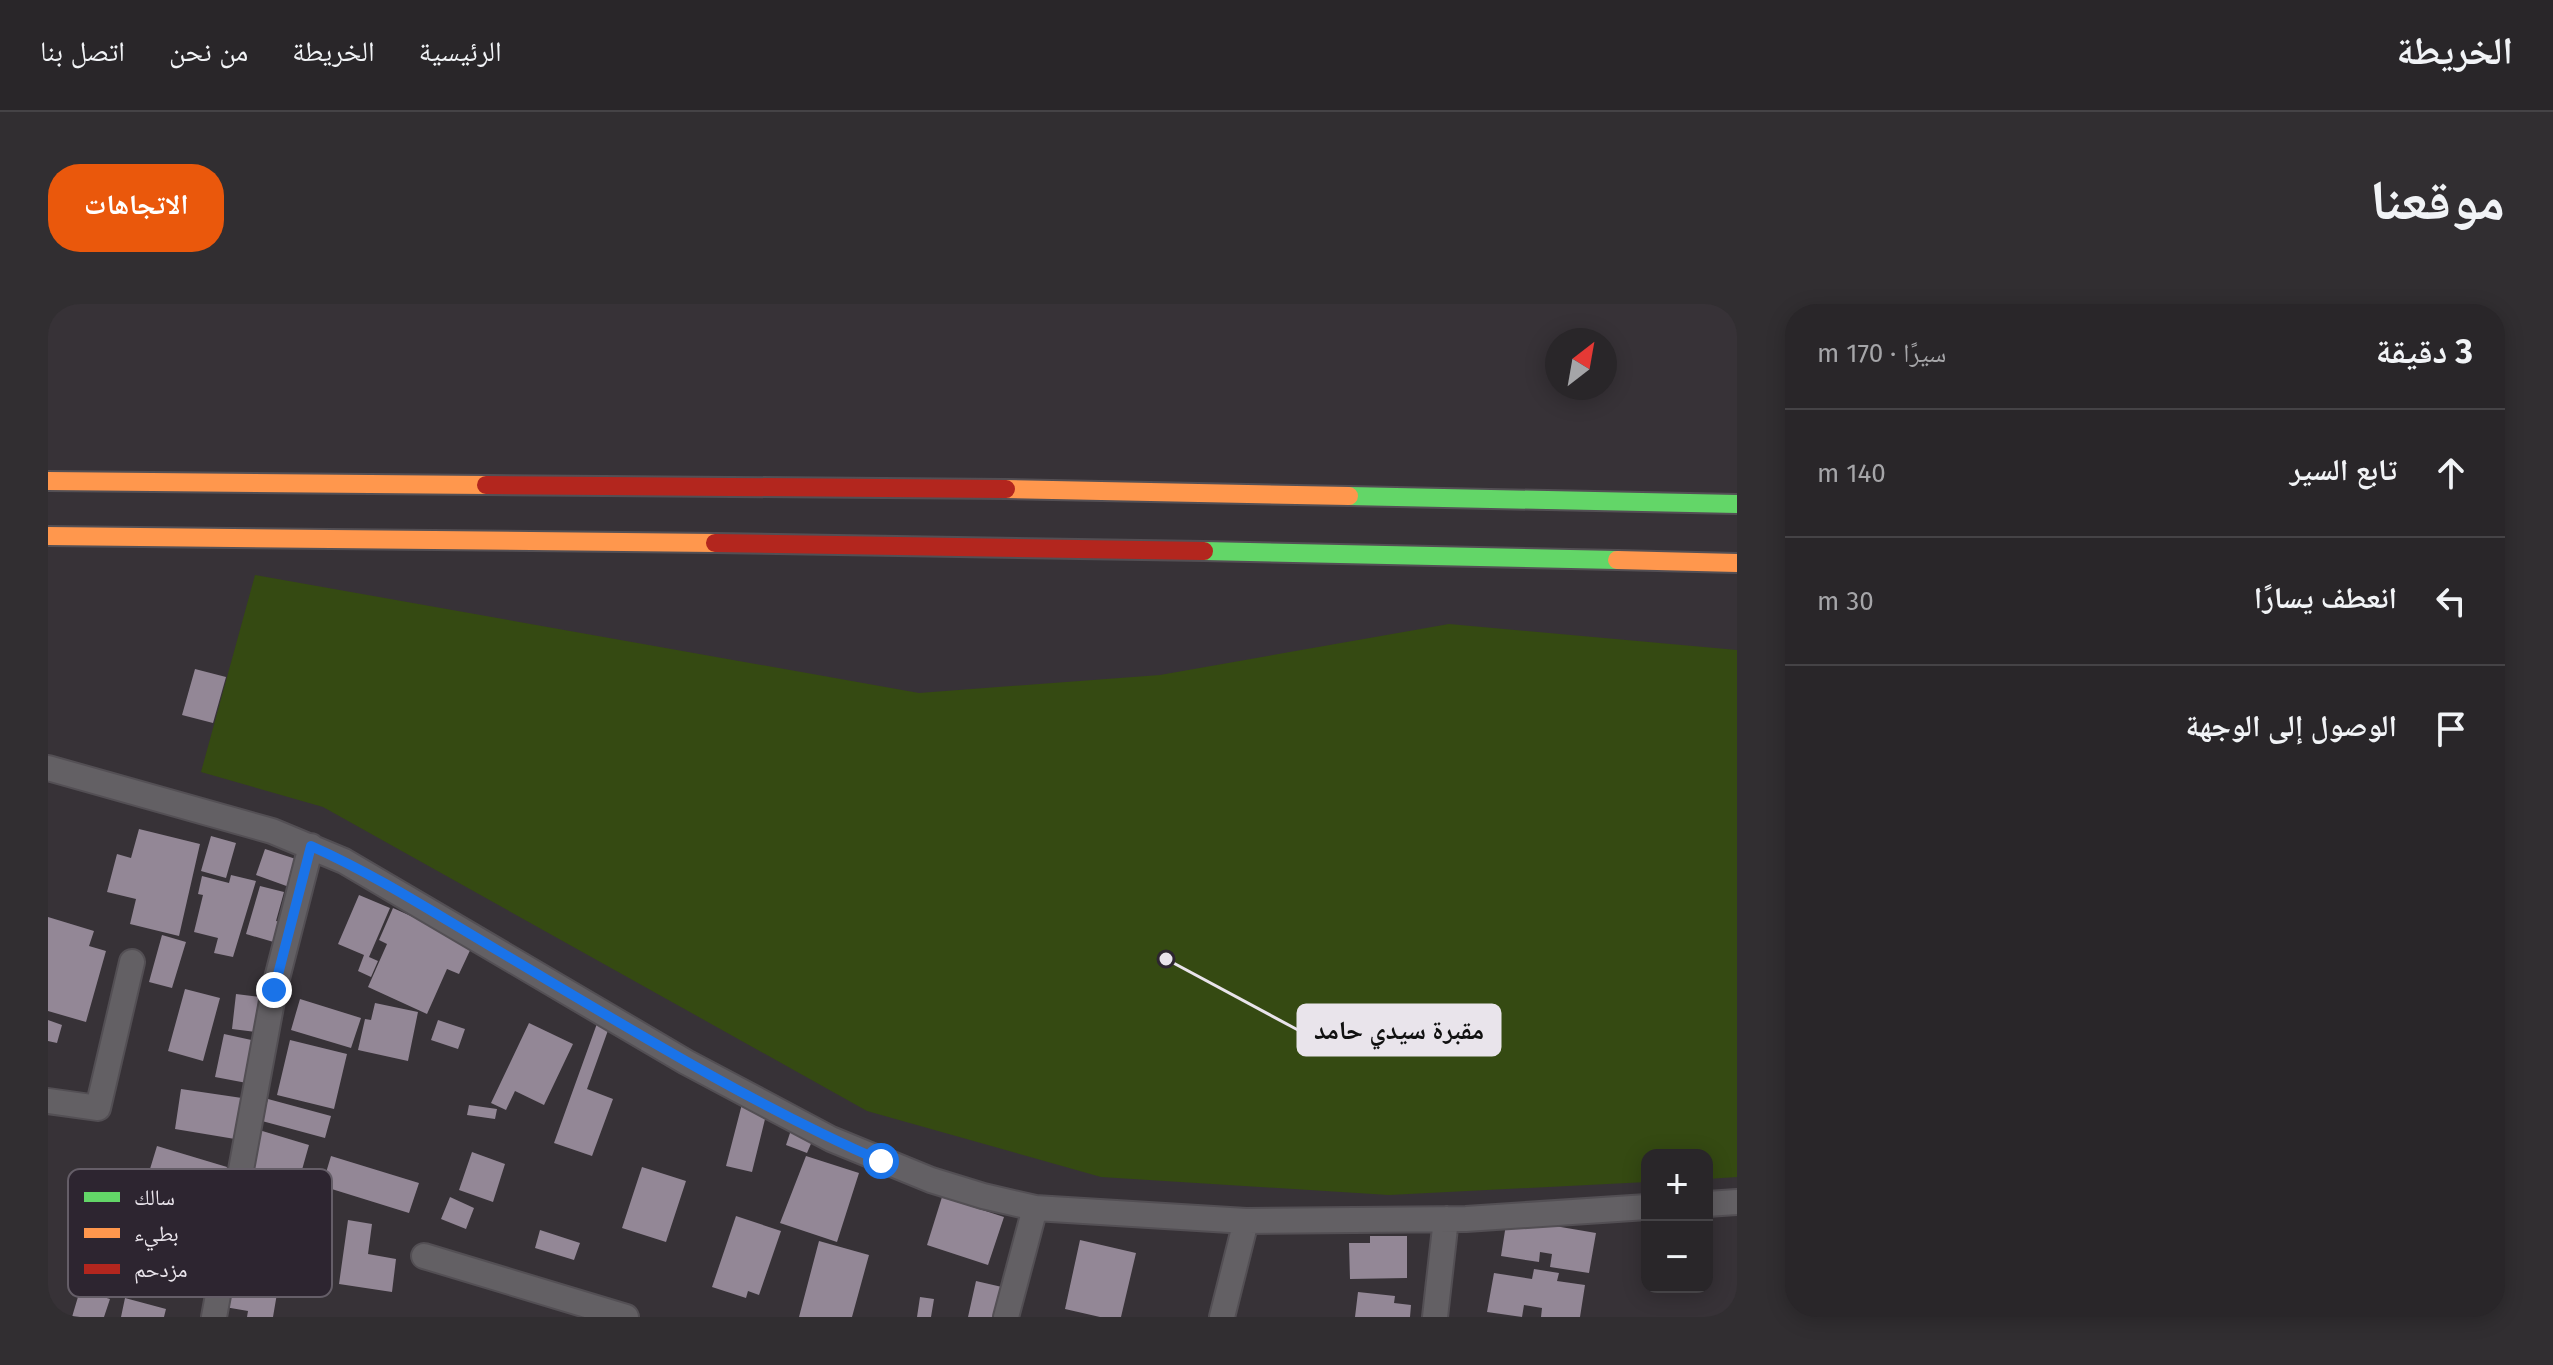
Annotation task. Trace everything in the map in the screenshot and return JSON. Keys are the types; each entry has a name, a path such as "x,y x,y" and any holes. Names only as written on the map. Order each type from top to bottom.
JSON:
{"street":[{"path":"48,481 1037,489 1737,504"},
{"path":"48,536 1048,548 1737,563"},
{"path":"48,768 311,846 377,879 686,1062 831,1139 931,1180 1035,1208 1246,1221 1446,1219 1641,1207"},
{"path":"241,1169 274,990 311,846"},
{"path":"48,1101 98,1108 132,962"},
{"path":"1713,1204 1737,1202"},
{"path":"1006,1317 1035,1208"},
{"path":"1435,1317 1446,1219"},
{"path":"1222,1317 1246,1221"},
{"path":"424,1256 626,1317"},
{"path":"214,1317 218,1297"}],"green space":[{"path":"255,575 919,693 1160,675 1449,624 1737,650 1737,1177 1713,1179 1713,1149 1641,1149 1641,1182 1389,1195 1101,1177 867,1111 323,807 201,772"}],"building":[{"path":"195,669 226,677 213,723 182,715"},
{"path":"139,829 200,844 179,936 130,924 136,899 107,892 117,854 131,858"},
{"path":"211,836 236,843 226,878 201,871"},
{"path":"265,849 302,861 292,888 256,875"},
{"path":"231,875 256,881 233,957 214,953 218,938 194,932 203,895 198,894 202,876 229,883"},
{"path":"260,886 284,892 276,921 282,922 277,943 246,934"},
{"path":"359,895 390,908 369,957 378,961 371,977 358,971 364,955 338,944"},
{"path":"393,908 473,944 459,974 447,969 427,1014 368,987 387,944 379,940"},
{"path":"48,917 94,931 89,946 106,951 86,1022 48,1011"},
{"path":"162,935 186,942 172,988 149,982"},
{"path":"185,989 220,998 203,1061 168,1051"},
{"path":"236,994 269,998 264,1033 232,1029"},
{"path":"300,999 361,1018 351,1048 291,1030"},
{"path":"375,1003 418,1012 408,1061 358,1050 365,1019 371,1020"},
{"path":"599,1018 611,1022 587,1089 613,1099 592,1156 554,1143"},
{"path":"48,1020 62,1025 57,1043 48,1041"},
{"path":"438,1020 465,1029 458,1049 431,1040"},
{"path":"529,1023 573,1044 544,1105 515,1091 506,1110 491,1103"},
{"path":"224,1034 260,1042 252,1084 215,1077"},
{"path":"290,1040 347,1054 334,1109 277,1095"},
{"path":"181,1089 242,1098 235,1139 175,1129"},
{"path":"268,1099 331,1116 325,1138 262,1121"},
{"path":"742,1104 767,1111 752,1172 726,1166"},
{"path":"469,1105 497,1109 495,1119 467,1115"},
{"path":"249,1127 309,1145 302,1169 248,1169 238,1166"},
{"path":"791,1130 813,1139 807,1153 786,1145"},
{"path":"157,1146 227,1167 226,1169 150,1169"},
{"path":"472,1152 505,1164 493,1202 459,1190"},
{"path":"331,1156 419,1183 409,1213 332,1189 332,1169 327,1169"},
{"path":"806,1156 859,1173 837,1242 780,1223"},
{"path":"642,1167 686,1181 666,1242 622,1228"},
{"path":"450,1197 474,1208 466,1229 441,1219"},
{"path":"942,1197 1004,1217 988,1265 927,1245"},
{"path":"736,1216 781,1231 759,1295 748,1291 746,1298 712,1287"},
{"path":"1507,1218 1596,1233 1589,1273 1550,1267 1552,1254 1540,1252 1539,1262 1501,1256"},
{"path":"348,1220 372,1224 368,1254 396,1259 392,1292 339,1284"},
{"path":"540,1230 580,1243 574,1260 535,1248"},
{"path":"1370,1236 1407,1236 1407,1278 1350,1279 1349,1243 1370,1243"},
{"path":"1080,1240 1136,1253 1121,1317 1100,1317 1065,1309"},
{"path":"819,1241 869,1255 852,1317 799,1317"},
{"path":"1534,1269 1559,1273 1557,1281 1585,1285 1580,1317 1541,1317 1542,1308 1524,1305 1522,1317 1487,1312 1494,1273 1532,1279"},
{"path":"976,1281 1002,1287 995,1317 968,1317"},
{"path":"1358,1292 1395,1296 1394,1303 1411,1305 1410,1317 1355,1317"},
{"path":"78,1297 110,1299 104,1317 72,1317"},
{"path":"221,1297 276,1297 273,1317 247,1317 248,1311 219,1306"},
{"path":"920,1297 934,1299 931,1317 917,1317"},
{"path":"125,1298 166,1309 164,1317 121,1317"}],"traffic: fast":[{"path":"1349,496 1737,504"},
{"path":"1204,551 1617,560"}],"traffic: slow":[{"path":"48,481 486,485"},
{"path":"1006,489 1349,496"},
{"path":"48,536 715,543"},
{"path":"1617,560 1737,563"}],"traffic: jam":[{"path":"486,485 1006,489"},
{"path":"715,543 1204,551"}],"place":[{"name":"مقبرة سيدي حامد","path":"1166,959"}],"route":[{"path":"274,990 311,846 377,879 686,1062 831,1139 881,1161"}]}
